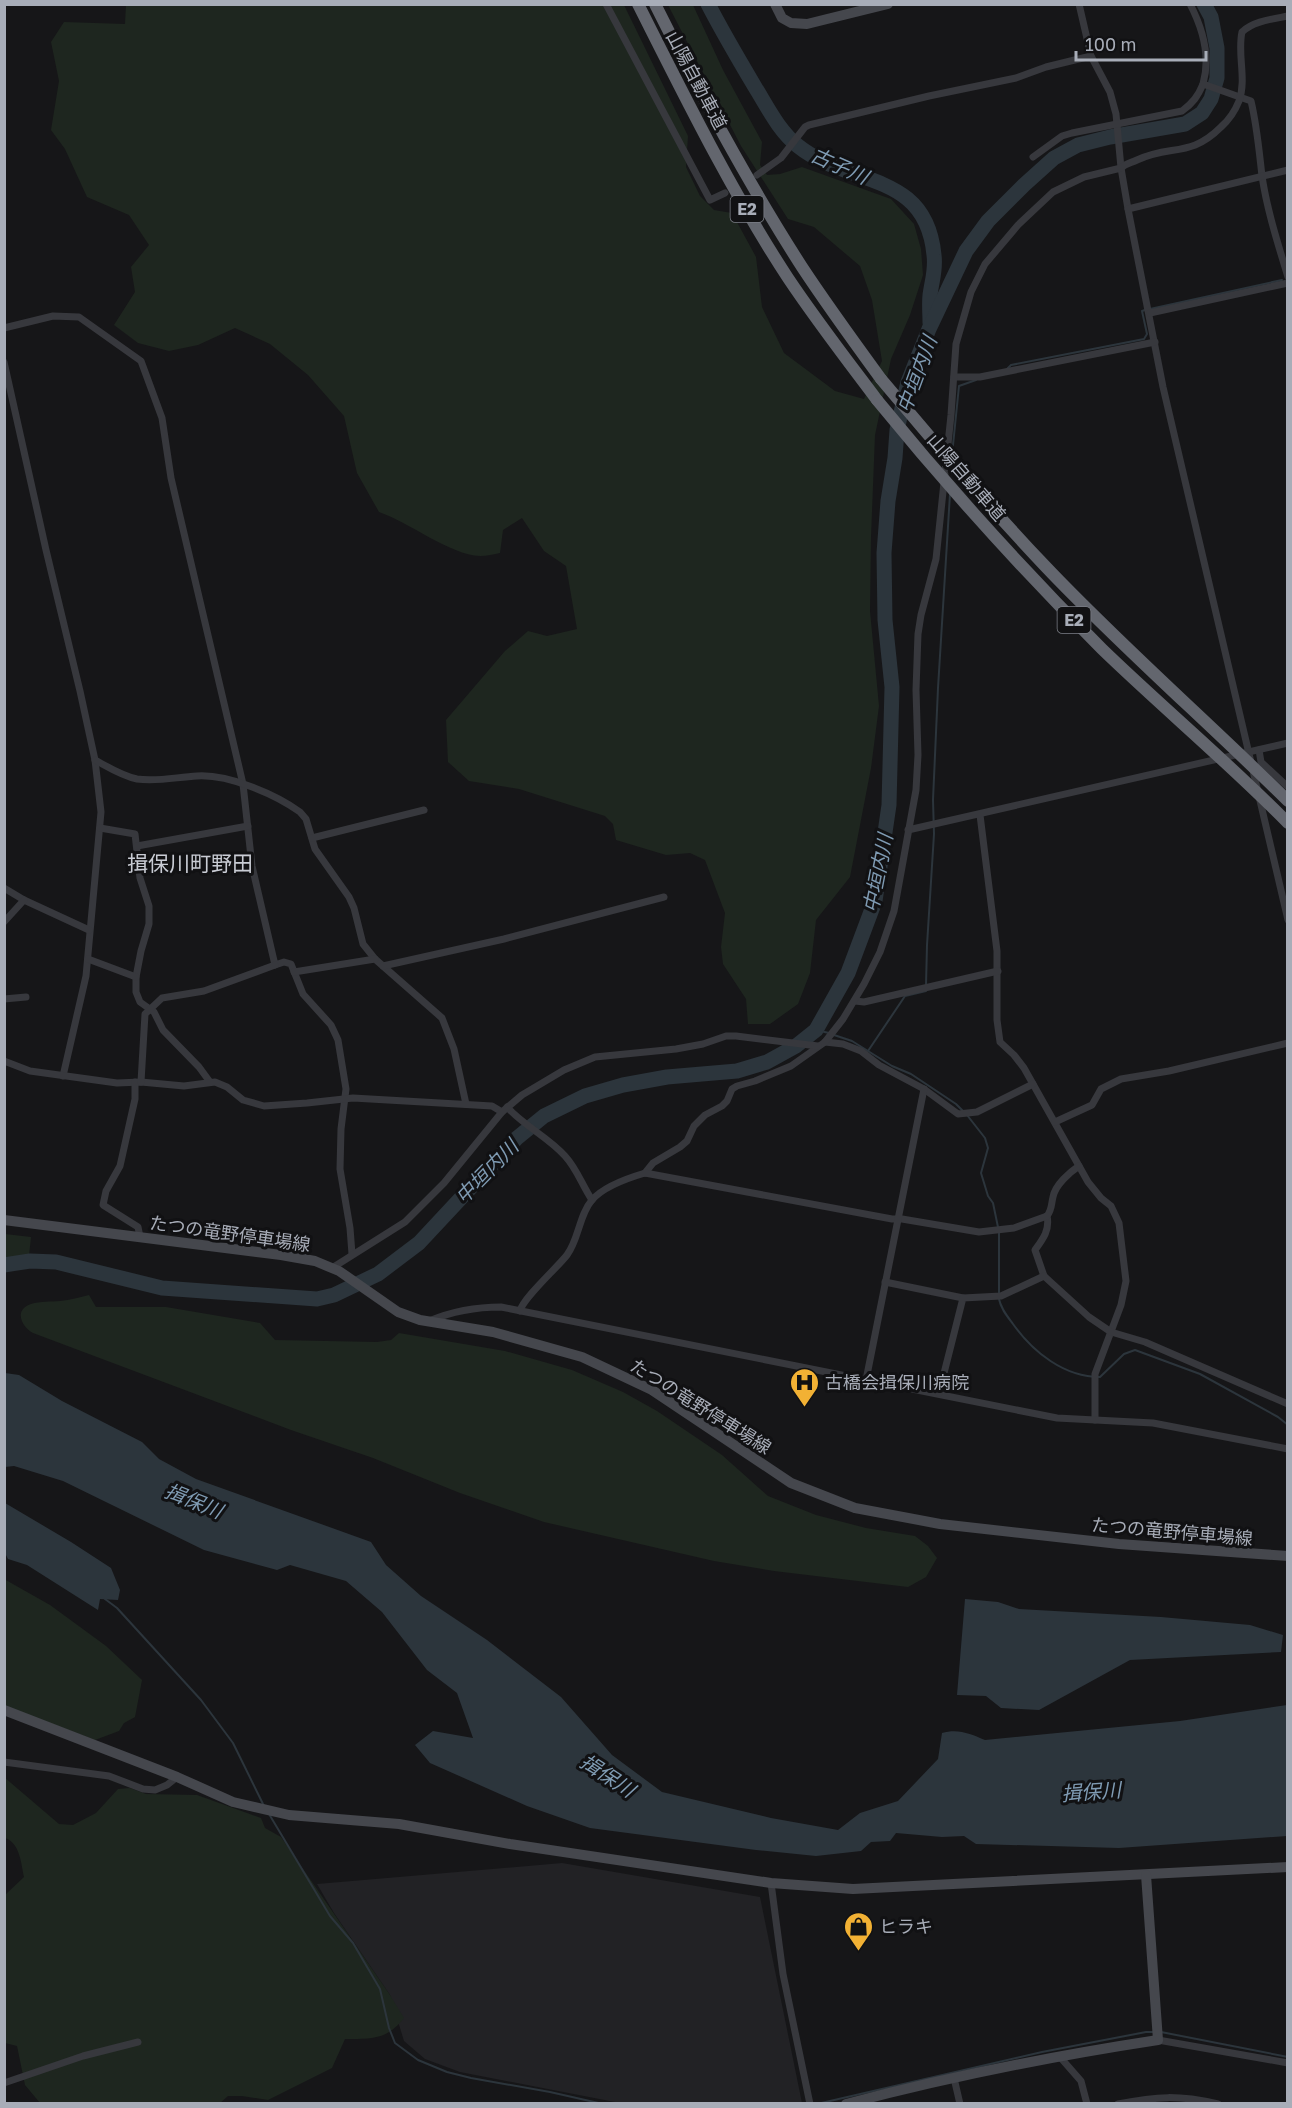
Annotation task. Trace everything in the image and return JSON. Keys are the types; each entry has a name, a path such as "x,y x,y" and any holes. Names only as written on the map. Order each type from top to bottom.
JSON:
{"highway":[{"name":"山陽自動車道","path":"638,4 746,207 788,276 836,346 878,400 933,468 1044,589 1102,648 1287,823"},
{"name":"山陽自動車道","path":"655,4 711,112 758,195 802,267 881,379 992,509 1047,568 1164,685 1287,801"}],"street":[{"path":"606,4 710,200 725,193"},
{"path":"775,4 782,18 798,25 888,4"},
{"path":"1079,4 1091,56 1110,92 1118,125 1128,209 1163,387 1287,920"},
{"path":"1033,157 1062,136 1086,129 1118,125 1182,111 1191,104 1205,84 1207,59 1202,32 1190,4"},
{"path":"645,1173 653,1163 687,1141 694,1126 705,1115 722,1106 732,1089 791,1066 819,1044 855,1001 889,929 899,886 918,766 916,690 918,634 936,559 956,344 971,292 985,264 1018,225 1053,192 1084,177 1146,156 1184,150 1209,139 1226,123 1235,110 1243,70 1242,32 1256,24 1287,16"},
{"path":"757,175 788,151 809,125 1016,78 1091,56"},
{"path":"1205,84 1251,101 1259,139 1262,177 1287,277"},
{"path":"1128,209 1287,170"},
{"path":"1150,313 1287,283"},
{"path":"4,328 52,316 79,317 141,361 162,418 171,478 243,783 252,866 275,965"},
{"path":"954,377 980,377 1155,342"},
{"path":"4,362 94,760 100,804 100,828 88,959 80,1010 63,1076"},
{"path":"908,830 1287,743"},
{"path":"1259,750 1261,762 1287,787"},
{"path":"94,760 136,779 197,776 228,779 243,783 300,812 306,819 315,849 322,862 349,897 363,944 375,959 442,1018 454,1049 466,1104"},
{"path":"1255,781 1269,770"},
{"path":"312,838 424,810"},
{"path":"980,815 993,911 998,971 997,1020 1000,1042 1014,1055 1033,1084 1088,1182 1111,1206 1121,1234 1126,1281 1121,1305 1095,1377 1095,1420"},
{"path":"137,846 248,826"},
{"path":"100,828 135,834 140,878 149,906 149,924 136,977 136,992 140,1002 154,1012 163,1030 199,1066 210,1082"},
{"path":"4,888 24,900 89,930"},
{"path":"384,966 504,939 664,897"},
{"path":"4,922 24,900"},
{"path":"88,959 136,977"},
{"path":"294,972 375,959"},
{"path":"140,1237 138,1227 103,1204 106,1191 120,1166 135,1099 145,1014 162,998 204,992 284,962 291,964 303,994 331,1025 338,1040 346,1098 341,1129 340,1169 352,1254"},
{"path":"855,1001 864,1002 998,971"},
{"path":"4,999 26,996"},
{"path":"335,1270 352,1254 393,1231 421,1207 506,1110 522,1095 564,1070 595,1057 676,1049 703,1044 726,1036 843,1044 861,1051 879,1065 924,1089 958,1114 971,1113 1033,1084"},
{"path":"1055,1122 1092,1105 1101,1089 1121,1078 1169,1071 1287,1044"},
{"path":"4,1061 30,1071 117,1083 138,1082 184,1086 210,1082 227,1087 243,1100 264,1106 307,1104 346,1098 492,1106 506,1110 566,1156 592,1200"},
{"path":"866,1380 924,1089"},
{"path":"520,1311 529,1297 569,1252 592,1200 629,1177 645,1173 979,1232 1014,1228 1047,1216 1057,1187 1079,1166"},
{"path":"1047,1216 1046,1232 1035,1250 1044,1276 1089,1317 1111,1332 1145,1342 1287,1404"},
{"name":"たつの竜野停車場線","path":"4,1220 315,1261 335,1270 398,1312 429,1321 493,1332 582,1357 652,1390 791,1483 855,1508 939,1524 1108,1543 1287,1556"},
{"path":"885,1282 963,1298 999,1297 1044,1276"},
{"path":"939,1394 963,1298"},
{"path":"429,1321 450,1312 478,1307 501,1308 1057,1418 1153,1423 1287,1449"},
{"path":"4,1710 177,1777 233,1802 289,1815 399,1824 510,1844 771,1883 853,1889 1287,1867"},
{"path":"4,1762 109,1776 143,1789 155,1790 167,1785 177,1777"},
{"path":"1146,1875 1158,2040"},
{"path":"771,1883 783,1974 810,2103"},
{"path":"846,2103 954,2078 1158,2040 1287,2063"},
{"path":"4,2083 82,2056 138,2042"},
{"path":"1060,2057 1082,2081 1087,2103"},
{"path":"954,2078 960,2103"},
{"path":"1118,2103 1162,2096 1218,2103"}],"shaded area":[{"path":"126,5 624,5 688,136 686,167 700,196 714,210 732,213 756,257 762,307 784,353 835,391 864,399 882,361 872,300 860,266 814,227 788,219 741,146 668,5 693,5 723,70 762,142 760,165 767,175 780,174 802,167 891,199 914,224 921,249 923,275 910,315 891,359 875,435 870,611 879,706 871,768 850,877 816,920 810,973 798,1004 770,1024 748,1024 746,999 723,964 721,947 725,913 705,860 690,853 666,855 616,840 613,824 605,816 519,789 469,781 448,762 446,720 505,651 528,631 547,636 577,629 566,566 544,551 522,518 503,530 500,553 483,556 468,554 443,544 379,512 357,473 344,416 308,375 270,344 235,328 198,345 169,351 138,343 114,325 135,292 131,267 149,245 129,215 87,197 65,149 51,130 59,81 51,42 64,22 125,24"},
{"path":"5,1234 31,1237 29,1256 5,1258"},
{"path":"89,1295 96,1307 166,1307 260,1323 275,1340 377,1342 391,1340 399,1333 505,1351 572,1370 623,1392 657,1411 722,1455 768,1496 816,1515 866,1528 915,1536 928,1546 937,1558 926,1577 908,1587 774,1571 714,1561 544,1522 460,1493 373,1458 291,1430 33,1333 21,1318 22,1310 31,1304 64,1301"},
{"path":"4,1579 50,1605 106,1646 142,1680 135,1717 124,1723 119,1731 95,1740 5,1706"},
{"path":"4,1777 59,1824 73,1825 96,1813 118,1789 130,1788 146,1794 197,1795 261,1818 265,1828 281,1837 404,2018 391,2031 378,2037 345,2039 332,2068 268,2100 228,2096 219,2104 40,2103 25,2085 17,2046 5,2043 5,1895 24,1877 17,1849 5,1838"},
{"path":"562,1863 760,1897 802,2103 620,2103 460,2072 425,2059 404,2041 390,1995 317,1884"}],"water":[{"name":"揖保川","path":"5,1373 19,1375 62,1401 142,1442 159,1459 196,1479 371,1542 386,1565 421,1596 487,1640 561,1697 612,1755 662,1792 771,1818 838,1830 860,1813 898,1801 938,1759 942,1733 959,1731 985,1740 1180,1721 1287,1705 1287,1836 1119,1848 976,1844 964,1836 942,1837 896,1833 890,1841 871,1842 861,1851 816,1856 590,1828 527,1806 430,1763 415,1745 433,1731 473,1738 457,1693 427,1670 382,1612 346,1581 290,1565 277,1570 204,1550 63,1481 14,1466 5,1467"},
{"path":"5,1503 111,1568 120,1590 118,1600 100,1599 98,1610 27,1565 8,1559 5,1553"},
{"path":"965,1599 998,1602 1019,1609 1161,1617 1250,1625 1283,1635 1281,1652 1130,1660 1039,1710 1001,1708 986,1696 957,1695"}],"waterway":[{"name":"古子川","path":"708,4 769,111 791,140 818,159 882,184 901,194 917,208 928,228 934,255 930,323"},
{"name":"中垣内川","path":"4,1265 30,1261 56,1262 162,1288 317,1299 334,1295 378,1274 419,1243 517,1138 544,1116 585,1096 623,1085 667,1077 737,1071 767,1062 796,1046 816,1030 848,973 875,901 889,805 892,687 885,620 884,553 897,430 908,382 929,329 966,251 988,221 1024,185 1054,158 1078,145 1185,124 1202,113 1211,99 1217,78 1217,48 1211,17 1204,4"},
{"path":"1150,309 1282,280"},
{"path":"1006,370 1011,365 1144,339 1147,334 1142,311 1145,310"},
{"path":"952,455 959,386 976,380"},
{"path":"926,985 934,834 933,800 938,688 950,494"},
{"path":"868,1051 905,996 926,991"},
{"path":"816,1030 829,1033"},
{"path":"834,1035 852,1041 892,1066 911,1074 963,1111"},
{"path":"967,1115 985,1138 988,1148 981,1173 988,1196 993,1203 999,1232 999,1294"},
{"path":"999,1299 1006,1315 1030,1344 1062,1368 1074,1373 1100,1377 1124,1354 1135,1350 1200,1374 1278,1417 1288,1425"},
{"path":"105,1599 117,1608 201,1700 233,1743 264,1806"},
{"path":"269,1814 330,1916 353,1943 380,1989 395,2043 418,2060 447,2072 603,2104"},
{"path":"817,2104 1042,2052 1155,2032"},
{"path":"1161,2032 1288,2057"}],"place":[{"name":"古橋会揖保川病院","path":"804,1408"},
{"name":"ヒラキ","path":"858,1952"}],"district":[{"name":"揖保川町野田","path":"190,863"}]}
